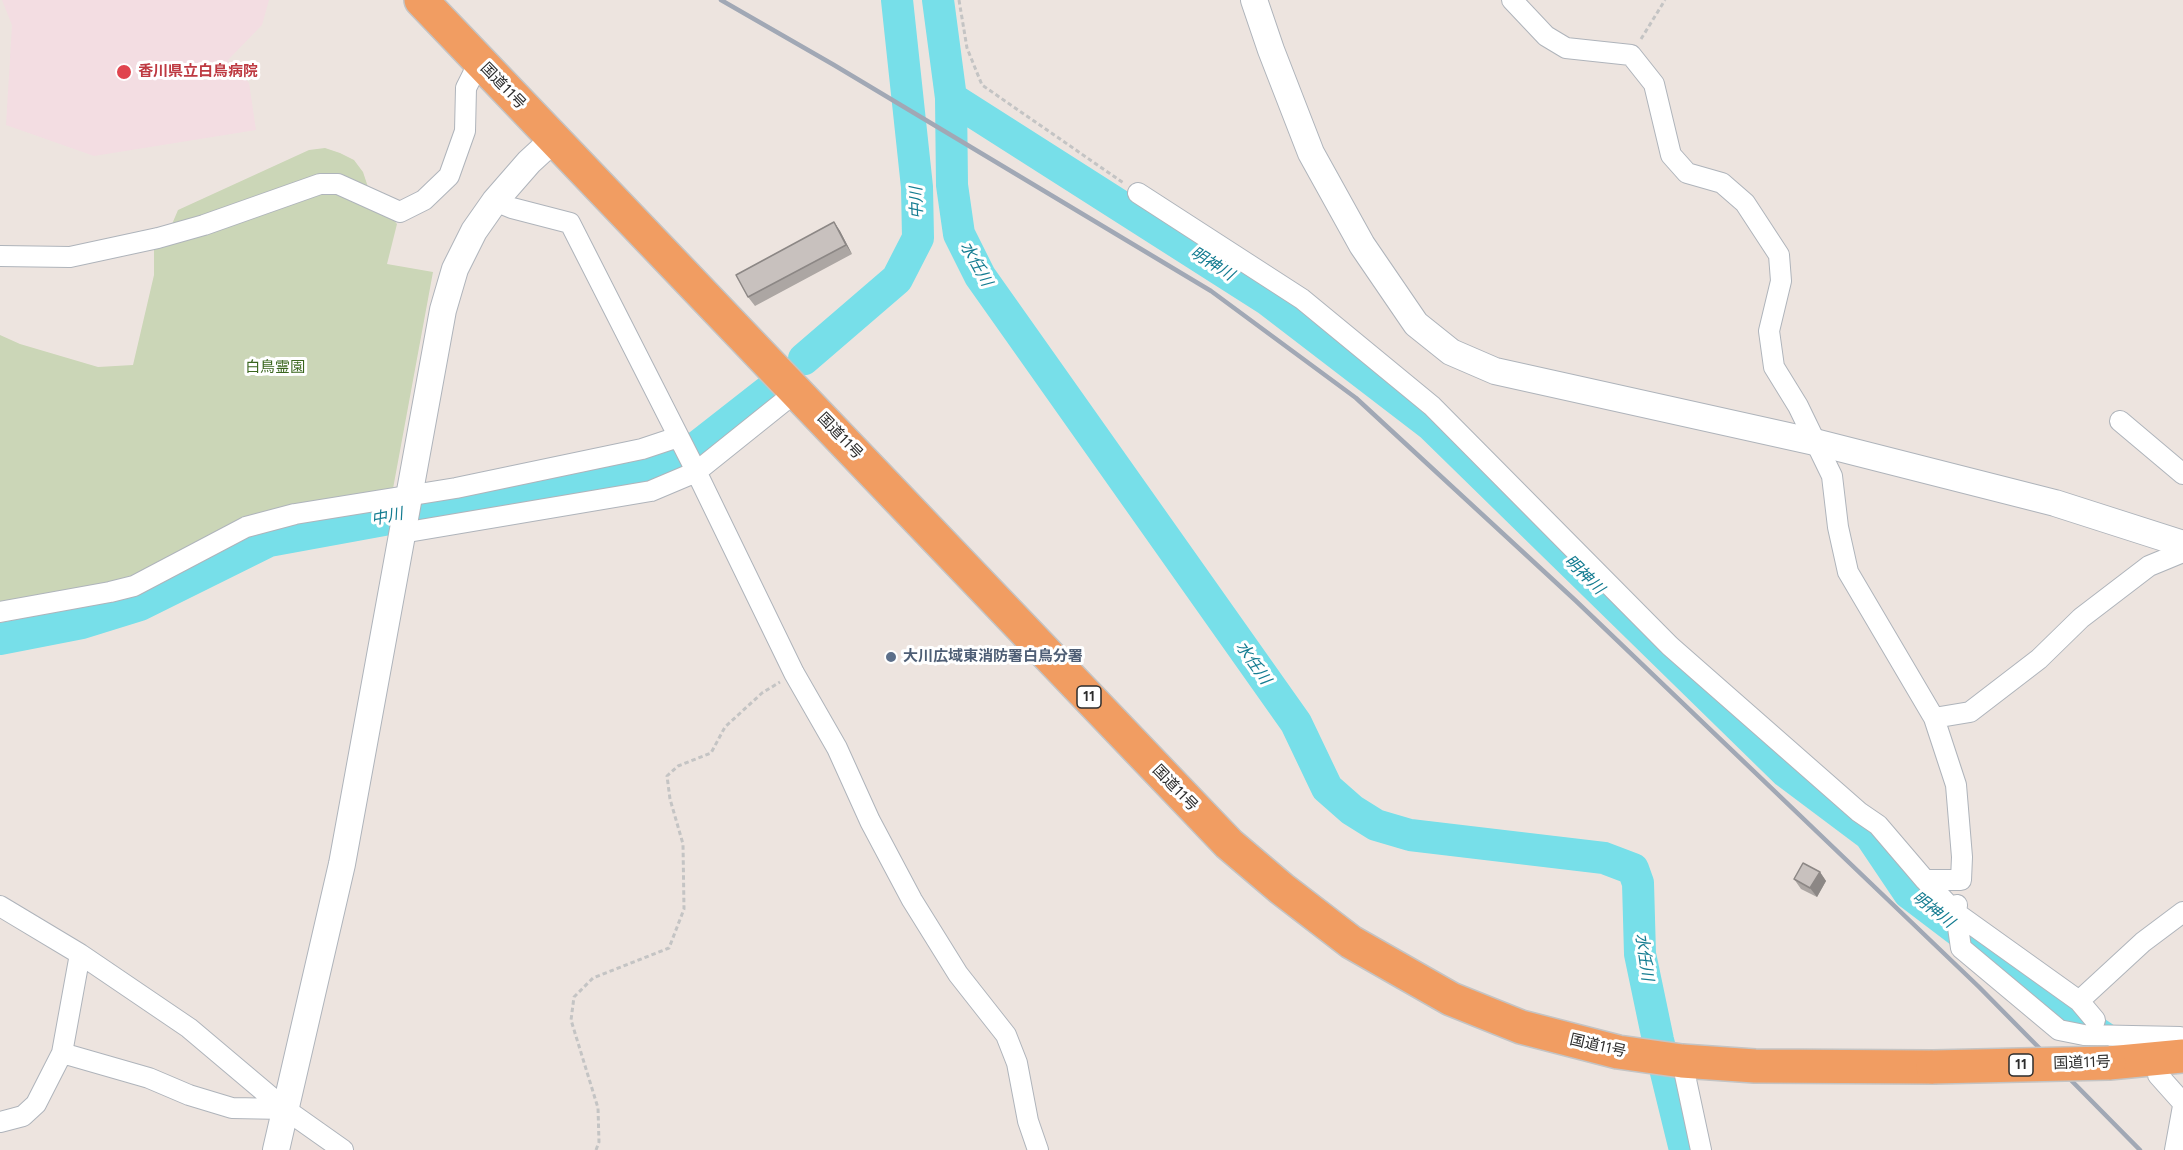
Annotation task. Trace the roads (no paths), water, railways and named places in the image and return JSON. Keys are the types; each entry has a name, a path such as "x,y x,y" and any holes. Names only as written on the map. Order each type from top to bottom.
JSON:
{"highway":[{"name":"国道11号","path":"421,0 1230,844 1281,889 1351,942 1451,999 1521,1027 1618,1052 1682,1061 1755,1066 1933,1067 2175,1062"}],"street":[{"path":"1254,0 1311,153 1345,215 1362,245 1416,324 1451,352 1495,371 1815,442 2055,503 2183,544"},
{"path":"1512,0 1546,36 1566,48 1631,55 1654,84 1671,155 1687,172 1722,183 1745,203 1779,255 1781,281 1770,331 1774,367 1798,406 1832,476 1838,527 1848,572 1934,718 1956,785 1962,857 1956,913 1961,948 2059,1030 2084,1035 2180,1037 2175,1062 2183,1104 2175,1150"},
{"path":"0,256 70,257 158,238 204,225 320,184 338,184 400,212 424,200 449,176 465,131 466,88 479,62"},
{"path":"276,1150 342,864 443,310 455,269 474,231 495,201 529,162 554,139"},
{"path":"1138,193 1302,299 1432,406 1670,646 1859,812 1878,825 1956,913 2079,1001 2095,1020"},
{"path":"495,201 570,223 695,469 794,673 837,748 870,821 912,900 958,974 1006,1035 1017,1063 1028,1120 1038,1150"},
{"path":"402,533 651,491 695,469 797,391"},
{"path":"2120,421 2183,474"},
{"path":"0,612 134,586 246,527 295,514 364,505 456,488 642,449 678,437"},
{"path":"1934,718 1970,712 2039,659 2081,618 2149,566 2183,552"},
{"path":"1925,880 1961,880"},
{"path":"0,906 80,954 189,1028 285,1109 343,1150"},
{"path":"2079,1001 2143,942 2183,912"},
{"path":"0,1122 23,1116 36,1104 62,1053 80,954"},
{"path":"62,1053 148,1078 189,1095 232,1108 285,1109"},
{"path":"1682,1061 1701,1150"}],"waterway":[{"name":"中川","path":"804,359 897,279 918,238 917,187 897,0"},
{"name":"水任川","path":"938,0 951,98 952,185 959,234 980,276 1296,723 1327,788 1352,810 1376,825 1410,835 1604,858 1633,869 1638,883 1640,954 1685,1150"},
{"name":"明神川","path":"951,98 1268,300 1431,425 1786,772 1870,835 1909,893 2063,1010 2122,1050"},
{"name":"中川","path":"0,639 82,623 140,605 269,541 433,511 561,482 655,470 698,446 767,392"}],"railway":[{"path":"721,0 834,65 1211,291 1356,398 1576,601 1979,987 2140,1150"}],"place":[{"name":"香川県立白鳥病院","path":"124,72"},
{"name":"大川広域東消防署白鳥分署","path":"891,657"}],"park label":[{"name":"白鳥霊園","path":"275,368"}]}
